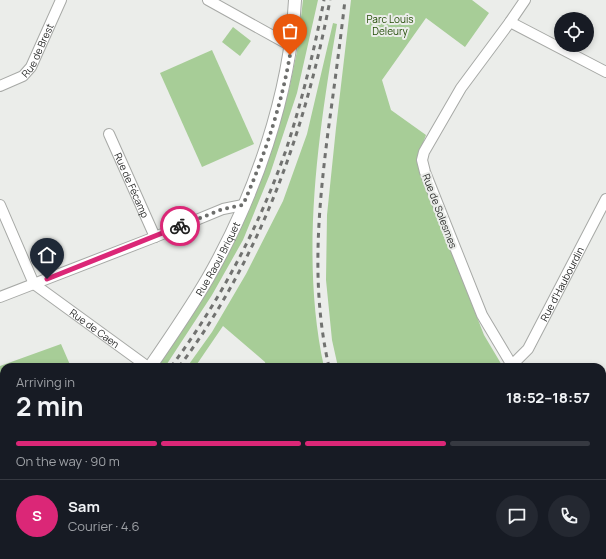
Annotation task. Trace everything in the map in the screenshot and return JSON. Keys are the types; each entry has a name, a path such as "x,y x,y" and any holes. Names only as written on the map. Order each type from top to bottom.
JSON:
{"street":[{"path":"208,0 291,46"},
{"name":"Rue Raoul Briquet","path":"152,363 178,326 209,277 243,205 262,158 273,124 284,81 291,46 295,0"},
{"name":"Rue de Solesmes","path":"511,363 482,315 425,172 422,160 424,152 461,88 525,0"},
{"name":"Rue de Brest","path":"0,86 23,76 31,67 60,1"},
{"path":"510,22 606,72"},
{"name":"Rue de Fécamp","path":"109,134 155,237"},
{"name":"Rue d'Haubourdin","path":"516,363 528,349 606,199"},
{"path":"0,205 34,284"},
{"path":"0,297 223,209 243,205"},
{"name":"Rue de Caen","path":"34,284 143,363"}],"green space":[{"path":"303,0 318,0 297,93 270,174 243,240 212,295 168,363 156,363 263,173 289,90 297,51"},
{"name":"Parc Louis Deleury","path":"351,0 472,0 489,13 465,47 426,18 382,80 391,110 426,135 420,151 419,169 484,335 501,363 337,363 332,340 326,280 327,215"},
{"path":"333,23 337,24 318,152 314,196 313,282 317,325 323,363 265,363 223,326 198,363 190,363 212,332 246,274 283,201 307,134"},
{"path":"233,27 251,41 240,56 222,42"},
{"path":"212,50 254,144 202,167 160,73"},
{"path":"61,344 69,363 8,363"}],"railway":[{"path":"174,363 222,290 264,207 286,150 297,113 312,57 324,0"},
{"path":"182,363 208,326 233,283 256,238 276,192 293,146 307,98 320,49 330,0"},
{"path":"328,363 323,338 318,279 319,221 324,162 345,0"}],"way so far":[{"path":"180,226 223,209 243,205 262,158 273,124 290,55"}],"route":[{"path":"47,279 180,226"}]}
